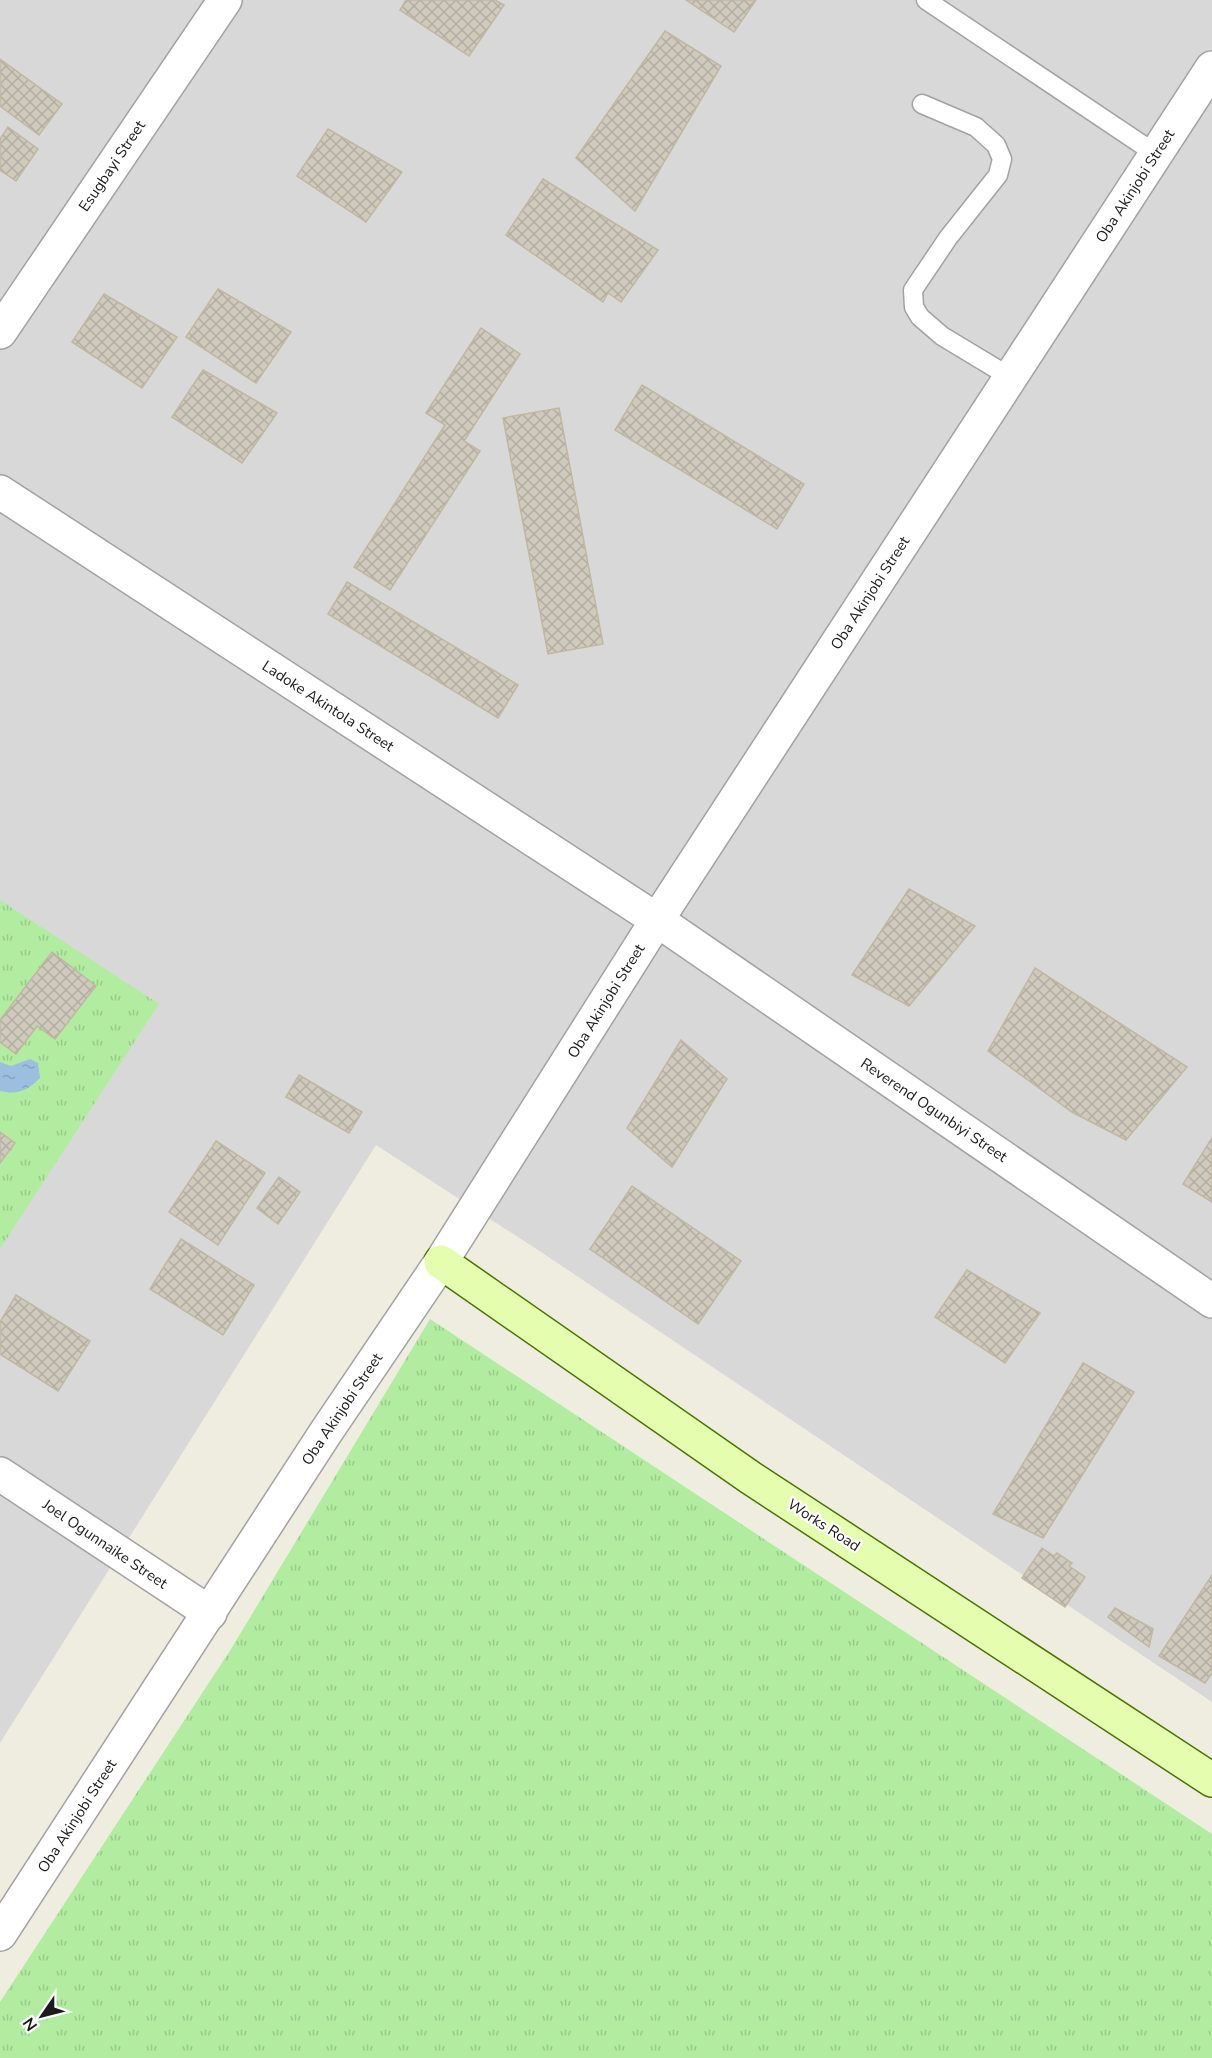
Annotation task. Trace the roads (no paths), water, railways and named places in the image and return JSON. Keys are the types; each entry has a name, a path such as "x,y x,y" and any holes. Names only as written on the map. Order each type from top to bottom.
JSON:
{"main road":[{"name":"Works Road","path":"441,1262 751,1478 1212,1780"}],"street":[{"name":"Esugbayi Street","path":"0,332 225,0"},
{"name":"Oba Akinjobi Street","path":"0,1934 326,1432 441,1262 657,920 1212,68"},
{"name":"Ladoke Akintola Street","path":"0,492 657,920"},
{"name":"Reverend Ogunbiyi Street","path":"657,920 1212,1300"},
{"name":"Joel Ogunnaike Street","path":"0,1474 210,1613"}],"lane":[{"path":"926,0 1156,153"},
{"path":"922,104 976,127 996,145 1002,159 998,175 948,238 914,290 914,307 920,317 942,336 1010,378"}],"water":[{"path":"30,1059 38,1063 40,1078 22,1091 0,1091 0,1062 11,1066"}]}
